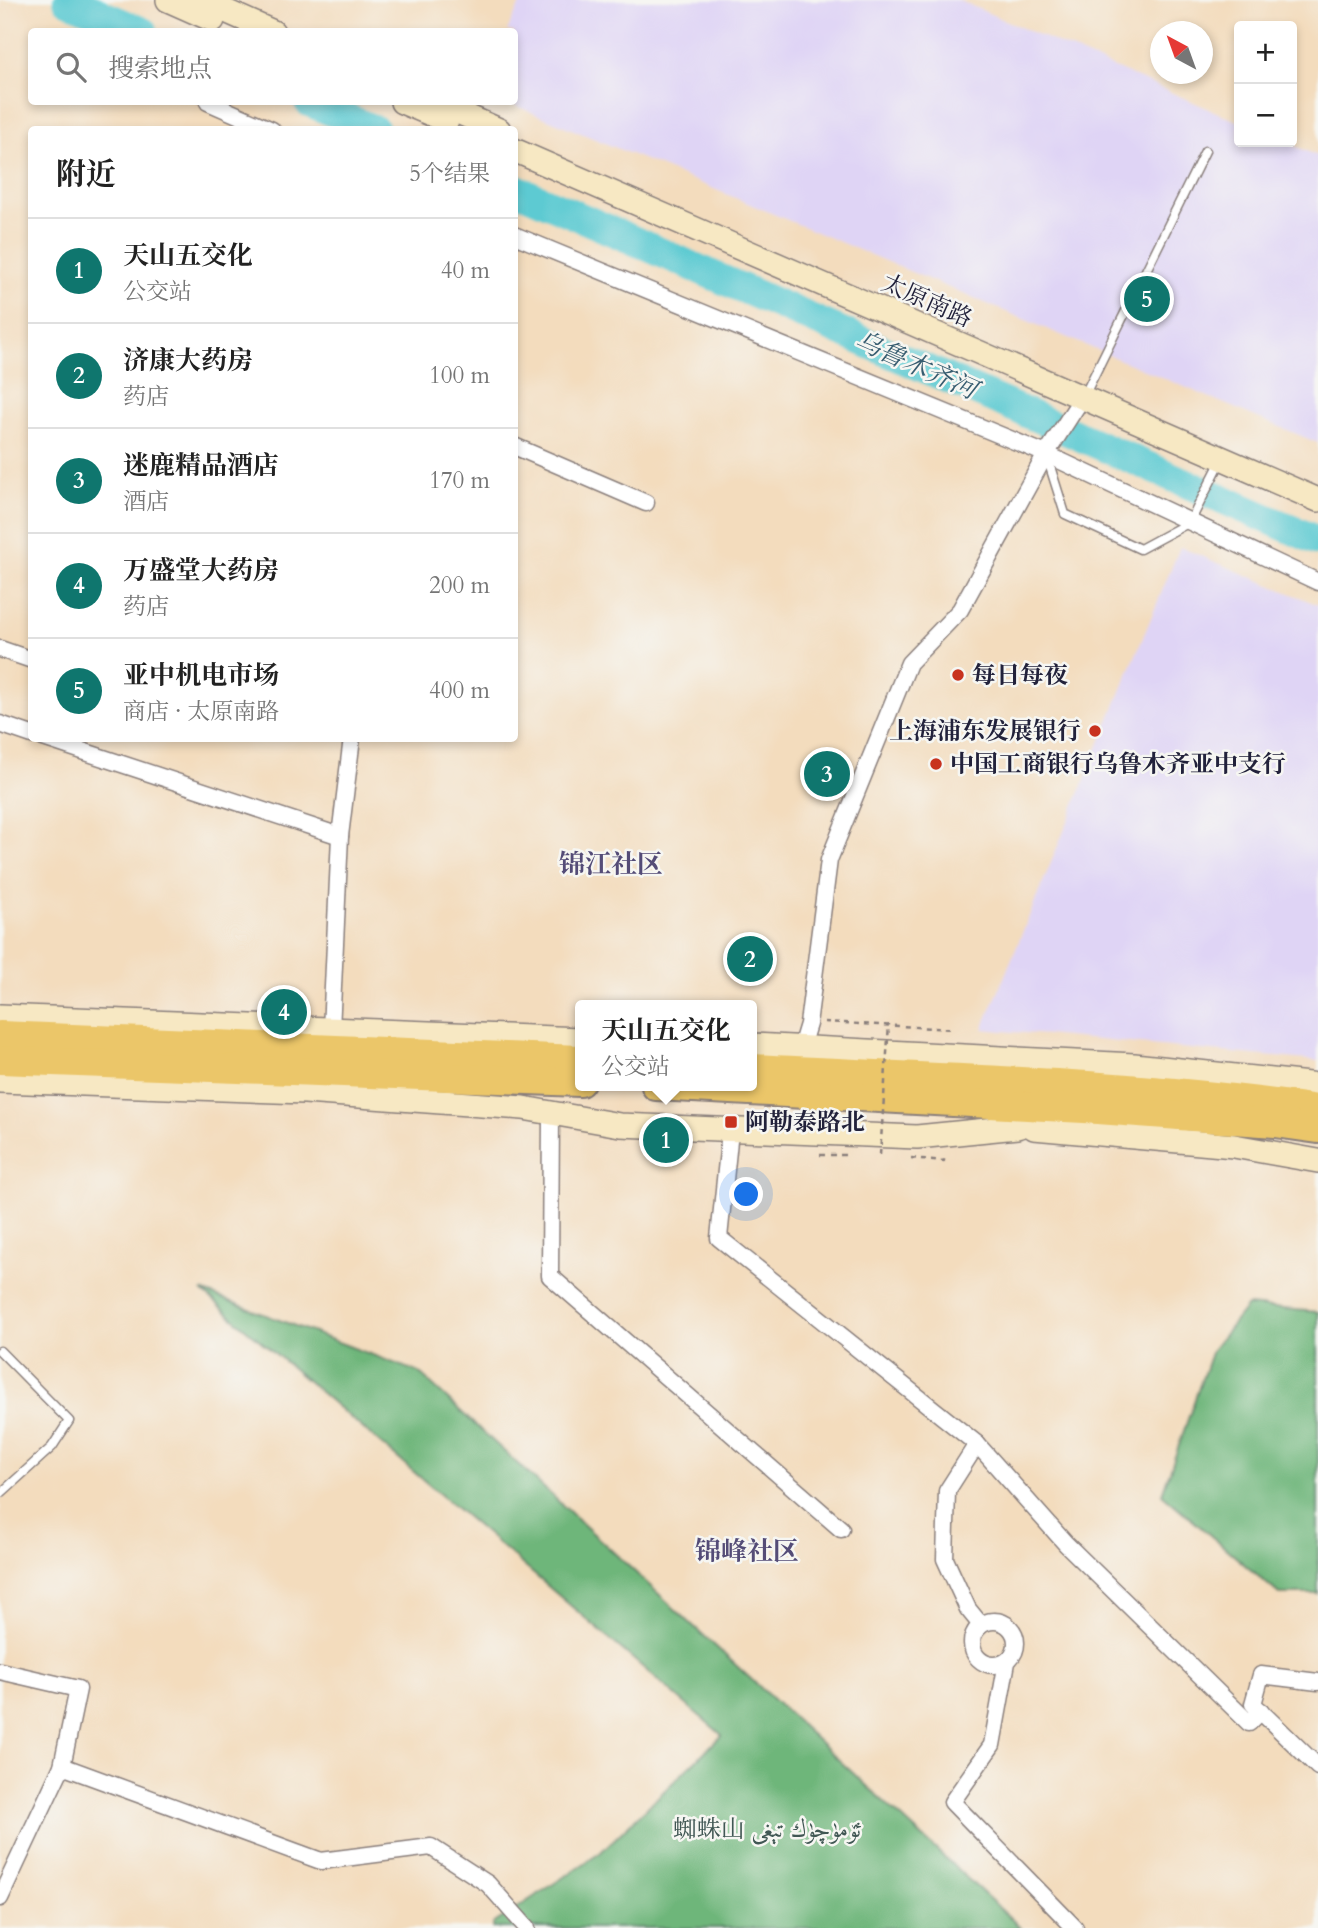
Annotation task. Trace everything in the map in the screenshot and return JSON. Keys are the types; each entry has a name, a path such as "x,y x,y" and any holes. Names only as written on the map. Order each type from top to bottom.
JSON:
{"highway":[{"path":"0,1035 575,1059"},
{"path":"1006,1059 1119,1087"},
{"path":"0,1060 575,1082"},
{"path":"757,1068 1220,1094 1318,1109"},
{"path":"749,1091 1084,1109 1275,1123 1318,1129"}],"main road":[{"path":"168,0 232,28"},
{"path":"201,0 265,28"},
{"path":"409,105 458,126"},
{"path":"442,105 490,126"},
{"path":"518,138 1081,399 1318,485"},
{"name":"太原南路","path":"518,152 1081,399 1218,467 1318,500"},
{"path":"0,1016 575,1039"},
{"path":"757,1045 1134,1065 1318,1085"},
{"path":"0,1081 305,1093 551,1111 620,1125 917,1138 1017,1127 1084,1109"},
{"path":"1017,1127 1234,1146 1318,1161"}],"street":[{"path":"215,105 263,126"},
{"path":"518,236 1049,451 1318,582"},
{"path":"801,1047 808,1024 829,860 909,663 960,610 1081,399"},
{"path":"518,448 646,503"},
{"path":"0,649 28,659"},
{"path":"0,724 28,734"},
{"path":"55,742 340,836"},
{"path":"331,1030 340,836 352,742"},
{"path":"551,1111 550,1276 841,1529"},
{"path":"730,1131 719,1238 978,1444 1066,1544 1249,1723 1261,1711"},
{"path":"978,1444 947,1491 945,1559 968,1609 981,1625"},
{"path":"1007,1662 992,1666 979,1660 974,1653 972,1638 981,1625 1001,1622 1013,1630 1016,1651 1007,1662 992,1745 952,1802 1075,1928"},
{"path":"0,1671 78,1689 62,1766 0,1898"},
{"path":"1318,1682 1261,1675 1253,1704 1318,1767"},
{"path":"62,1766 321,1861 430,1847 488,1884 527,1928"}],"lane":[{"path":"1081,399 1205,151"},
{"path":"1049,451 1065,514 1140,549 1190,522 1218,467"},
{"path":"0,1350 69,1421 52,1447 0,1494"}],"path":[{"path":"835,1021 953,1029"},
{"path":"880,1155 889,1024"}],"shaded area":[{"path":"522,0 958,0 1234,120 1234,147 1297,147 1318,156 1318,443 514,105 518,105 518,28 508,28"},
{"path":"1180,547 1318,605 1318,1061 983,1029"}],"green space":[{"name":"蜘蛛山 ئۆمۈچۈك تېغى","path":"202,1291 418,1372 1021,1928 493,1928 493,1924 600,1853 722,1735"},
{"path":"1247,1306 1318,1312 1318,1594 1279,1594 1162,1494 1212,1350"}],"waterway":[{"name":"乌鲁木齐河","path":"68,0 134,28"},
{"name":"乌鲁木齐河","path":"316,105 366,126"},
{"name":"乌鲁木齐河","path":"518,190 1318,541"}],"place":[{"name":"亚中机电市场","path":"1147,299"},
{"name":"每日每夜","path":"958,675"},
{"name":"上海浦东发展银行","path":"1095,731"},
{"name":"中国工商银行乌鲁木齐亚中支行","path":"936,764"},
{"name":"迷鹿精品酒店","path":"827,774"},
{"name":"济康大药房","path":"750,959"},
{"name":"万盛堂大药房","path":"284,1012"},
{"name":"阿勒泰路北","path":"731,1122"},
{"name":"天山五交化","path":"666,1140"}],"district":[{"name":"锦江社区","path":"611,864"},
{"name":"锦峰社区","path":"747,1551"}]}
